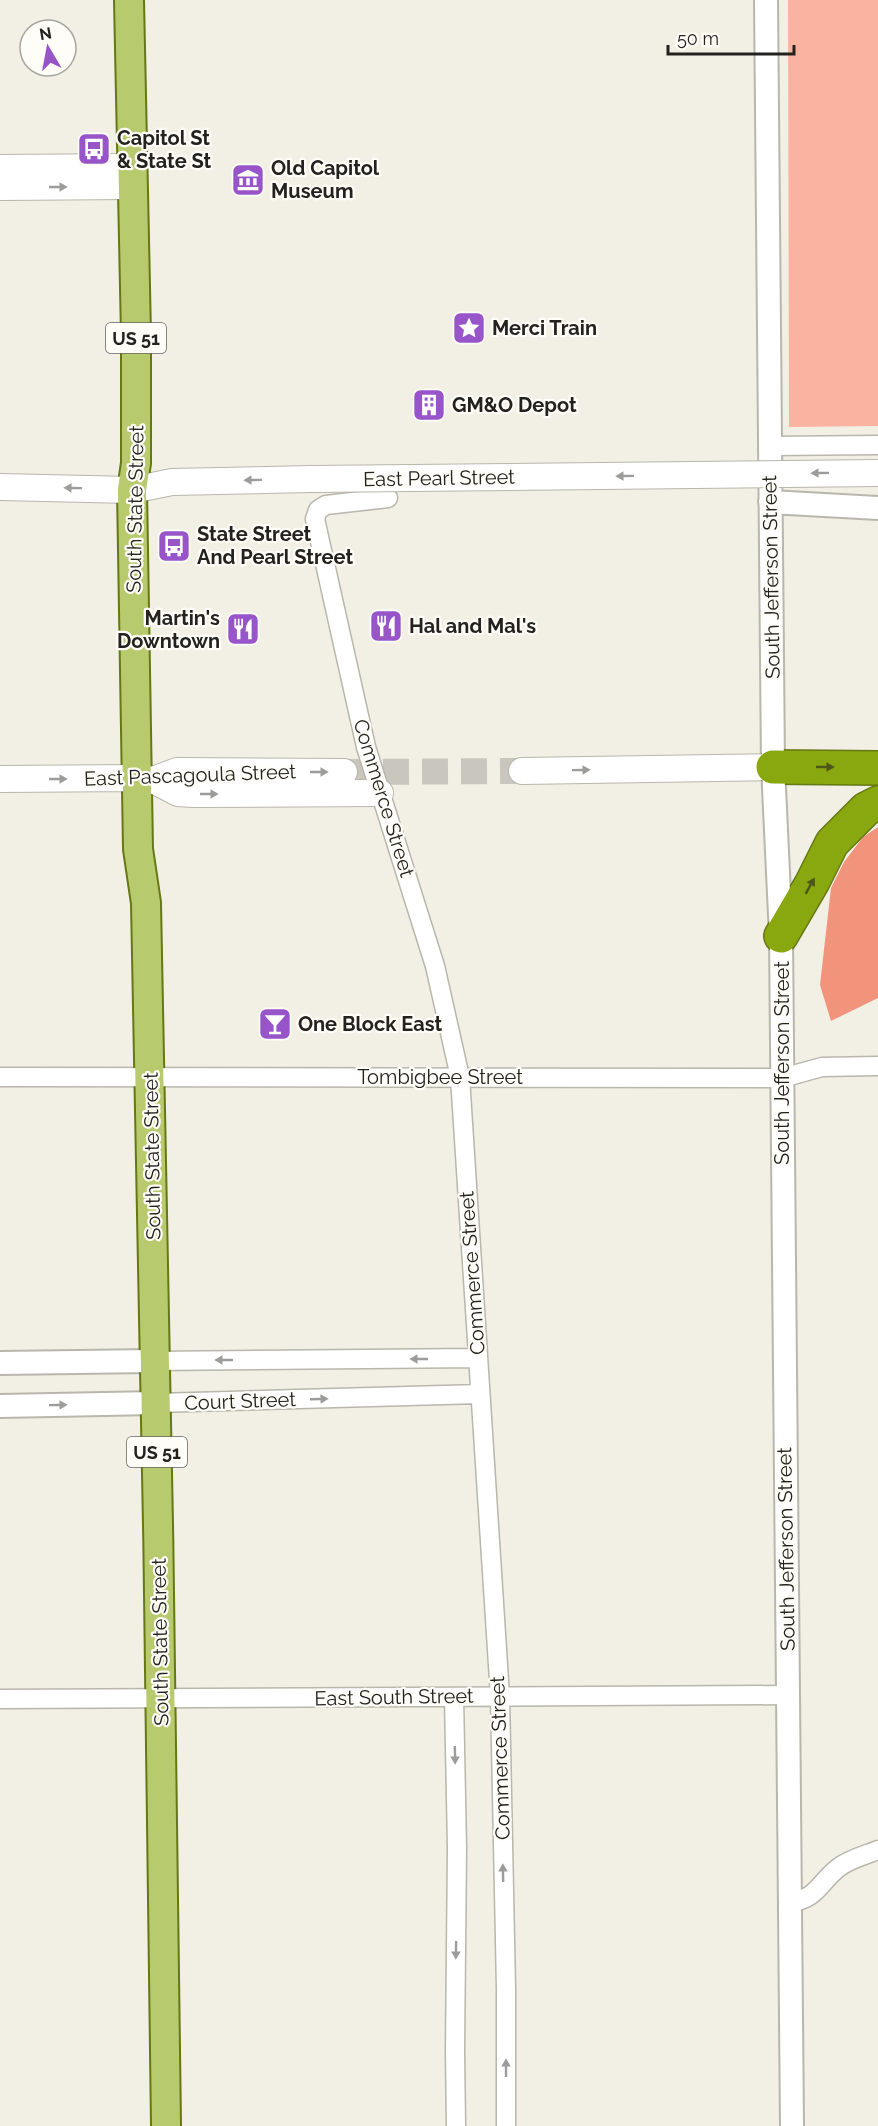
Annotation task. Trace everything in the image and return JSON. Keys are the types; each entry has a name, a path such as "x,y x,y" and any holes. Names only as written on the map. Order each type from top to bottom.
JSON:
{"highway":[{"path":"773,767 878,768"},
{"path":"781,936 832,843 866,809 878,803"}],"main road":[{"name":"US 51","path":"129,0 132,177"},
{"path":"0,168 132,177"},
{"path":"0,187 132,177"},
{"name":"South State Street","path":"132,177 136,463 132,490 145,779 138,849 146,903 150,1077 162,1698 166,2126"},
{"name":"East Pearl Street","path":"0,487 132,490 172,482 878,473"},
{"path":"522,771 773,767"},
{"name":"East Pascagoula Street","path":"0,779 145,779 177,771 344,772"},
{"path":"145,779 178,793 194,794 380,793"}],"street":[{"name":"South Jefferson Street","path":"766,0 773,767 781,936 792,2126"},
{"path":"770,446 878,445"},
{"name":"Commerce Street","path":"388,498 326,505 318,510 315,519 366,747 435,966 460,1077 500,1696 506,1989 506,2126"},
{"path":"770,502 878,508"},
{"name":"Tombigbee Street","path":"0,1077 782,1078 822,1066 878,1066"},
{"name":"Court Street","path":"0,1363 478,1358"},
{"name":"Court Street","path":"0,1406 480,1394"},
{"name":"East South Street","path":"0,1699 788,1695"},
{"path":"454,1697 457,1848 456,2126"},
{"path":"789,1903 803,1901 812,1895 839,1866 878,1850"}],"shaded area":[{"path":"788,0 878,0 878,426 789,427"},
{"path":"878,827 878,998 831,1021 820,985 831,888 844,862 863,837"}],"tunnel":[{"path":"344,772 522,771"}],"place":[{"name":"Capitol St & State St","path":"94,149"},
{"name":"Old Capitol Museum","path":"248,180"},
{"name":"Merci Train","path":"469,328"},
{"name":"GM&O Depot","path":"429,405"},
{"name":"State Street And Pearl Street","path":"174,546"},
{"name":"Hal and Mal's","path":"386,626"},
{"name":"Martin's Downtown","path":"243,629"},
{"name":"One Block East","path":"275,1024"}]}
